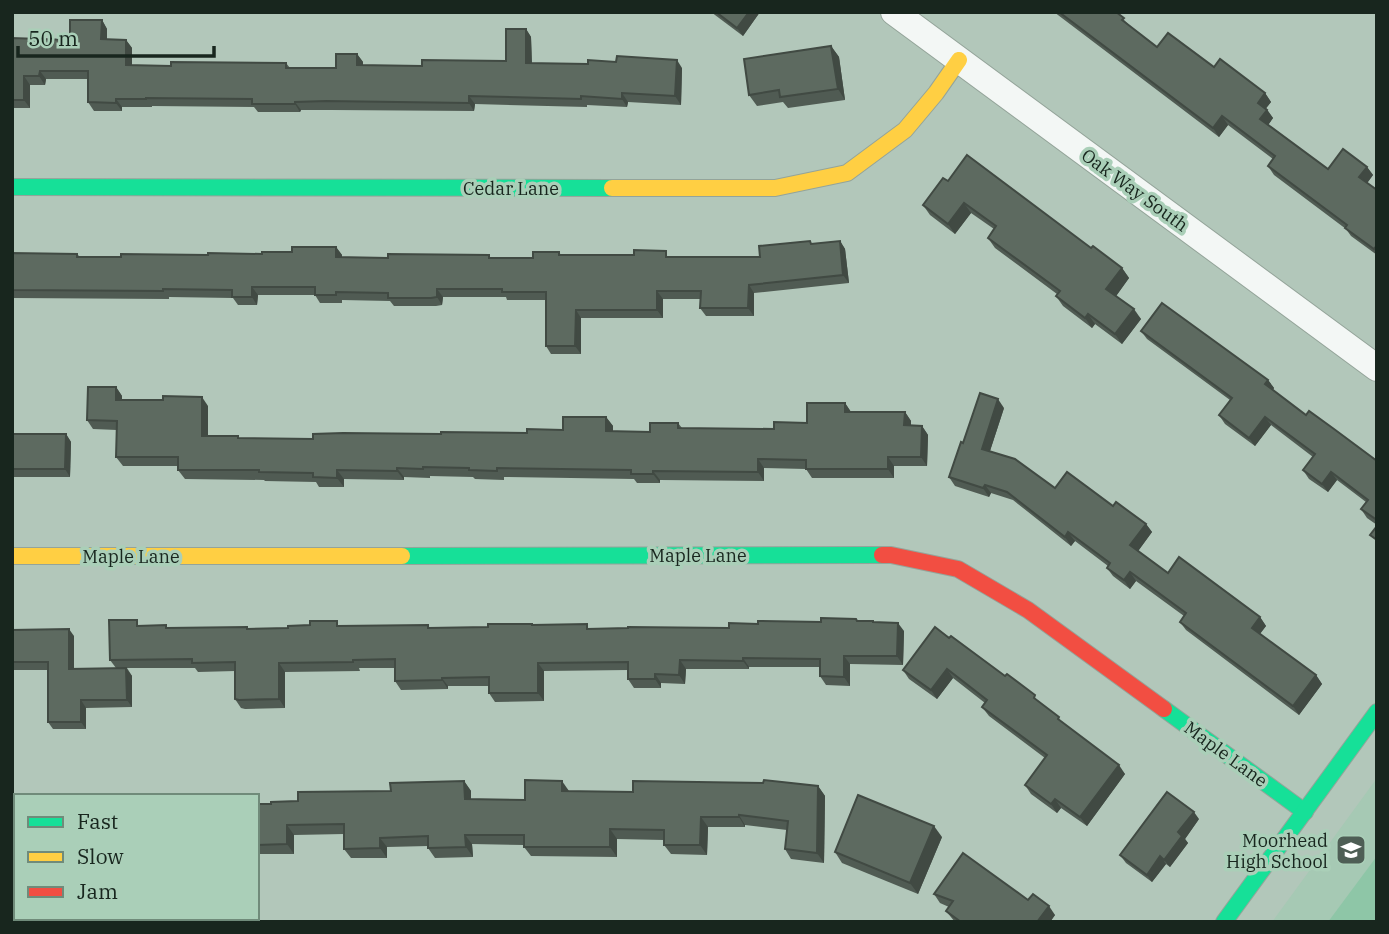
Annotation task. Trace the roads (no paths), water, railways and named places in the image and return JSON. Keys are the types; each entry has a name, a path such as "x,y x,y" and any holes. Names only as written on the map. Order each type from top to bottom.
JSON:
{"street":[{"name":"Oak Way South","path":"894,12 1377,368"},
{"name":"Cedar Lane","path":"12,187 775,188 847,173 905,130 959,60"},
{"name":"Maple Lane","path":"12,556 891,555 958,569 1028,610 1305,812"},
{"path":"1224,922 1377,712"}],"place":[{"name":"Moorhead High School","path":"1351,850"}]}
